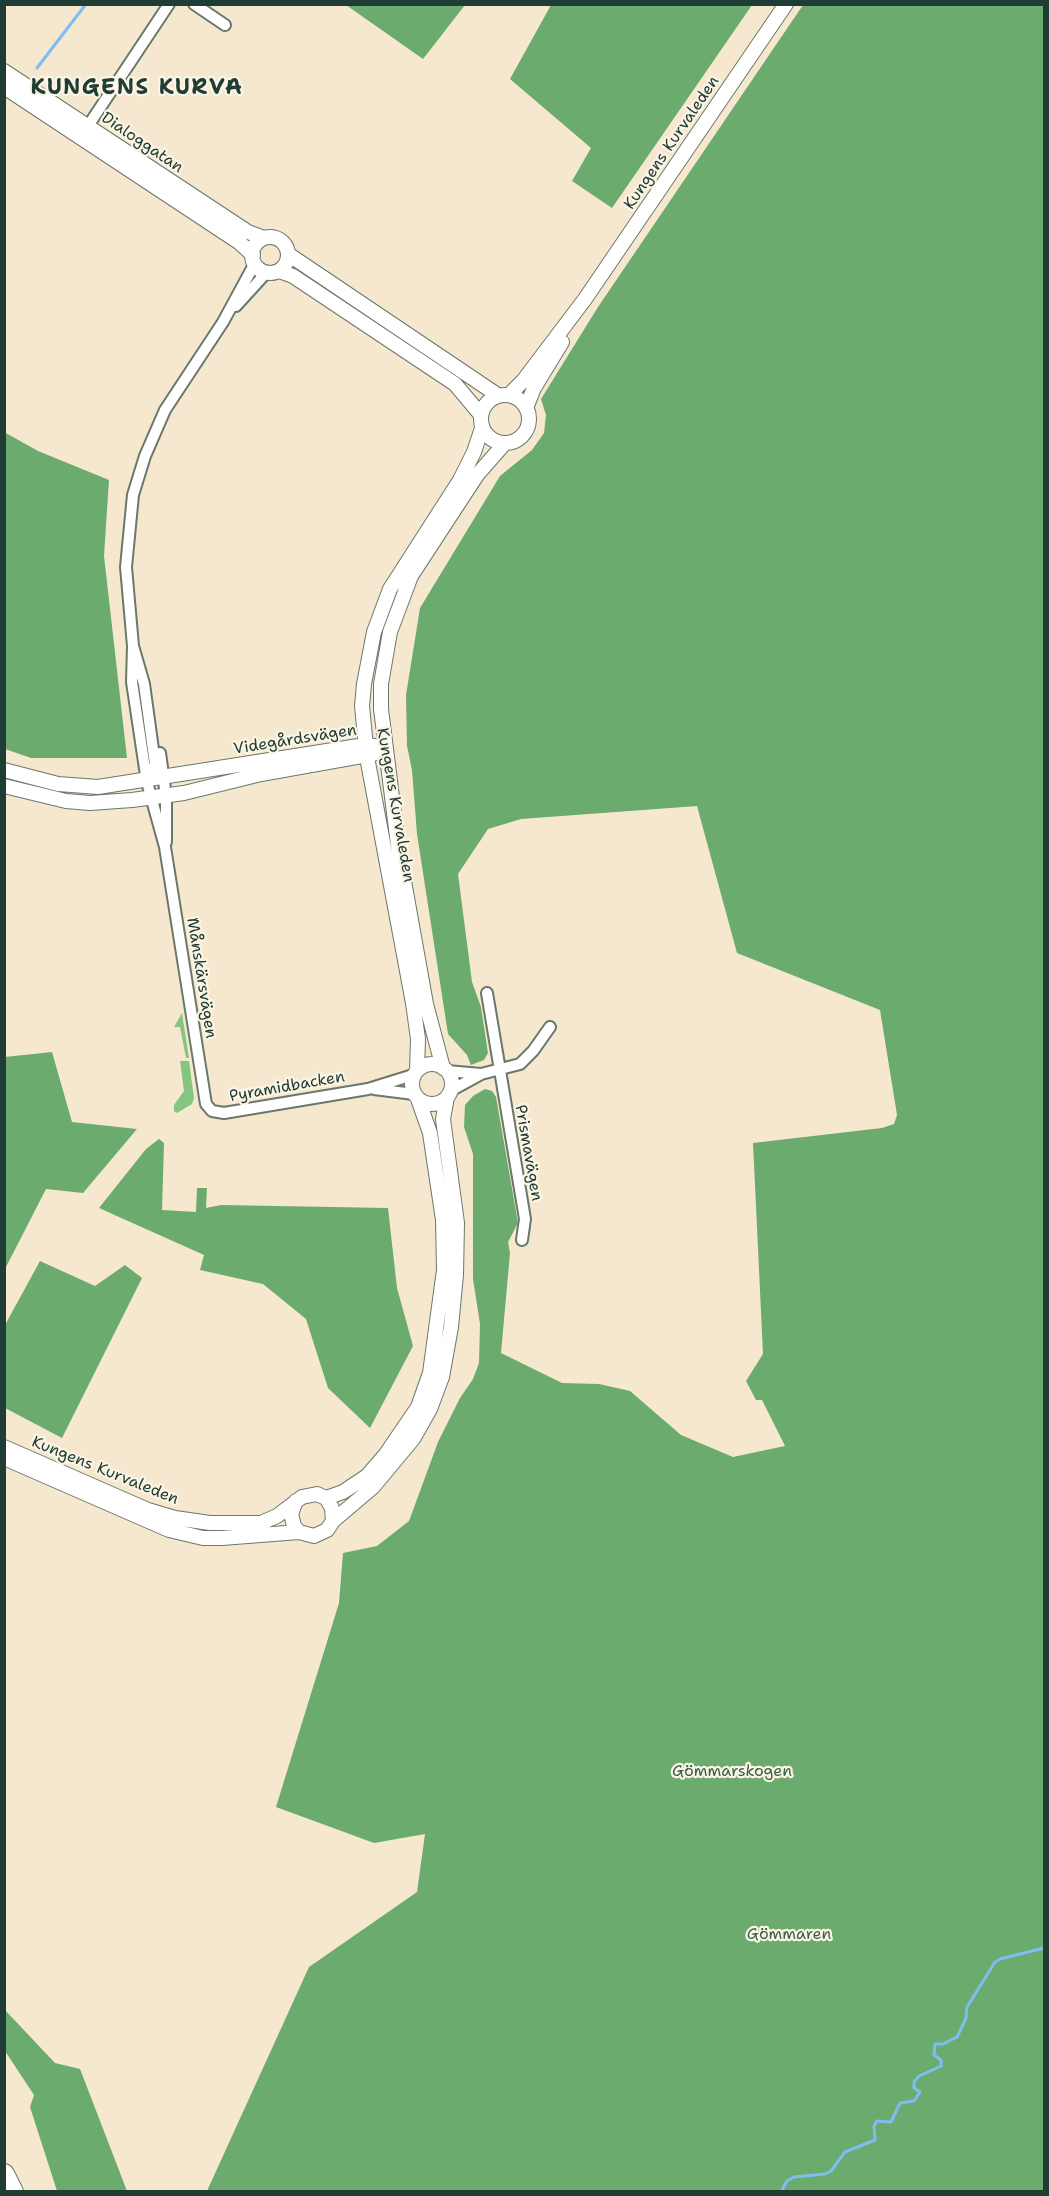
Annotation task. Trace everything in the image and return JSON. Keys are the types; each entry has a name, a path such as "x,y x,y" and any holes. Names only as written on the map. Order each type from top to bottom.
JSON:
{"highway":[{"path":"4,2174 13,2192"}],"street":[{"path":"84,132 168,4"},
{"path":"194,4 225,25"},
{"name":"Kungens Kurvaleden","path":"504,395 523,381 585,299 786,4"},
{"name":"Dialoggatan","path":"4,71 84,132 240,243 254,259"},
{"name":"Dialoggatan","path":"4,87 84,132 248,232 264,238"},
{"path":"264,238 276,238 282,241 288,254 504,395 522,402 529,416 525,432 520,438 505,443 491,439 455,384 293,276 273,271 254,259 255,247 264,238"},
{"path":"273,271 287,261 288,254"},
{"name":"Månskärsvägen","path":"212,1111 204,1099 165,847 147,782 132,682 133,646 126,567 133,495 148,447 165,410 223,322 254,259"},
{"name":"Månskärsvägen","path":"223,322 273,271"},
{"name":"Kungens Kurvaleden","path":"526,408 534,388 585,299"},
{"path":"482,422 487,403 504,395"},
{"name":"Kungens Kurvaleden","path":"415,1073 418,1039 366,751 362,706 364,684 378,617 400,572 460,480 474,452 482,422"},
{"name":"Kungens Kurvaleden","path":"445,1069 426,1004 395,827 381,709 383,666 386,648 403,594 421,560 477,475 505,443"},
{"name":"Månskärsvägen","path":"133,646 149,685 164,779 165,847"},
{"name":"Videgårdsvägen","path":"4,770 37,780 98,788 386,748"},
{"name":"Videgårdsvägen","path":"4,786 42,797 90,803 150,798 366,751"},
{"name":"Prismavägen","path":"487,993 498,1071 525,1219 522,1240"},
{"path":"445,1069 451,1079 443,1119 457,1223 456,1275 451,1327 442,1377 430,1409 413,1439 373,1486 333,1521 327,1530 314,1536 299,1532 294,1526 291,1514 296,1502 308,1494 326,1498 343,1492 366,1476 386,1454 418,1407 430,1373 444,1270 443,1220 430,1133 416,1096 415,1073 428,1064 481,1074 520,1064 533,1051 550,1027"},
{"name":"Pyramidbacken","path":"212,1111 224,1113 368,1089 415,1073"},
{"path":"416,1096 431,1104 481,1074"},
{"name":"Pyramidbacken","path":"368,1089 416,1096"},
{"name":"Kungens Kurvaleden","path":"4,1447 148,1510 176,1518 210,1523 261,1522 277,1516 296,1502"},
{"name":"Kungens Kurvaleden","path":"4,1458 169,1530 203,1538 222,1539 299,1532"},
{"path":"326,1498 332,1508 333,1521"}],"green space":[{"path":"346,5 465,5 423,59"},
{"path":"551,5 752,5 612,208 572,181 591,148 510,79"},
{"name":"Gömmarskogen","path":"803,5 1044,5 1044,2191 207,2191 309,1967 417,1892 425,1834 374,1843 276,1807 339,1603 343,1553 377,1546 409,1521 438,1442 460,1398 473,1379 479,1363 480,1324 473,1279 473,1154 464,1127 465,1105 473,1096 485,1089 492,1091 496,1097 518,1223 508,1242 510,1253 501,1353 562,1383 599,1384 630,1391 681,1435 733,1457 785,1446 762,1400 756,1400 746,1381 763,1354 753,1143 882,1128 894,1124 897,1115 880,1010 737,953 697,806 521,819 488,829 458,874 472,982 481,1007 488,1053 484,1060 471,1065 467,1055 448,1034 417,834 412,770 407,746 406,695 420,608 500,476 532,450 544,433 546,415 541,399 598,307"},
{"path":"4,432 38,451 109,480 104,556 127,758 31,758 5,749"},
{"path":"182,1013 189,1058 186,1058 180,1027 174,1027"},
{"path":"52,1052 72,1122 137,1129 83,1193 46,1189 5,1269 5,1057"},
{"path":"180,1061 189,1061 194,1098 192,1104 177,1113 174,1111 174,1105 184,1091"},
{"path":"159,1139 164,1143 162,1210 196,1212 197,1188 207,1188 206,1208 221,1205 388,1208 397,1288 413,1346 370,1428 328,1388 306,1319 263,1284 200,1270 204,1255 99,1208 146,1149"},
{"path":"40,1261 95,1286 125,1265 142,1278 62,1438 5,1408 5,1325"},
{"path":"4,2009 55,2063 80,2069 127,2191 57,2191 30,2107 34,2095 5,2051"}],"waterway":[{"path":"37,68 86,4"},
{"path":"781,2192 787,2181 794,2177 825,2174 831,2171 845,2152 875,2140 874,2126 877,2121 891,2122 900,2103 914,2101 920,2092 914,2088 914,2082 919,2076 941,2066 941,2060 934,2055 935,2044 943,2044 957,2037 966,2018 967,2007 995,1962 1044,1948"}],"district":[{"name":"KUNGENS KURVA","path":"137,88"}],"park label":[{"name":"Gömmaren","path":"789,1935"}]}
